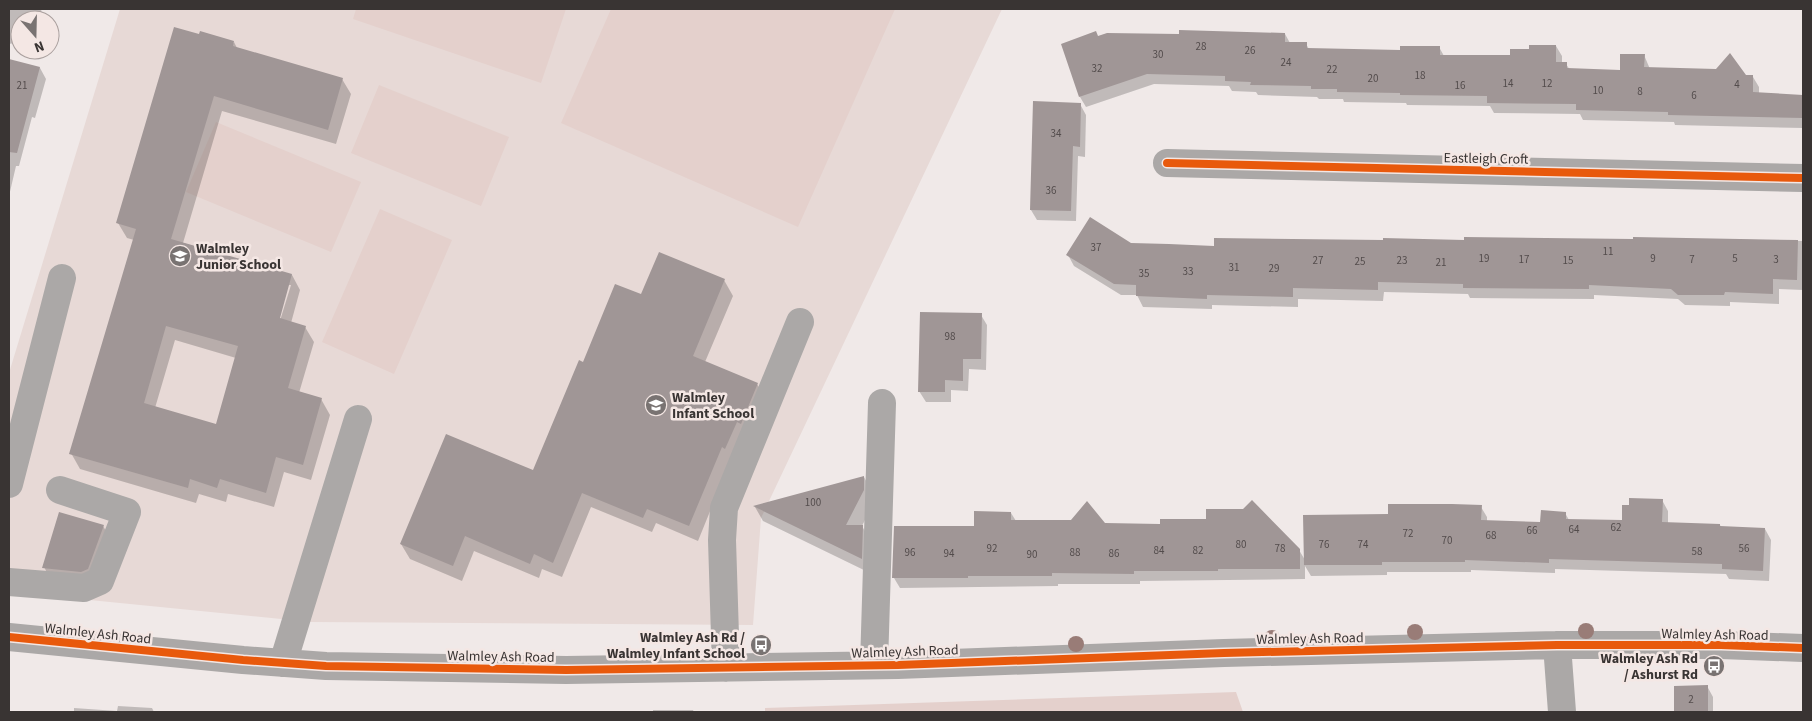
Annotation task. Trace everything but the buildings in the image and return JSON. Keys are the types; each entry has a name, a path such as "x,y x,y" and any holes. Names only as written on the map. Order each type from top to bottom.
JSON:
{"street":[{"name":"Eastleigh Croft","path":"1167,163 1803,178"},
{"path":"9,484 62,278"},
{"path":"726,668 722,540 724,508 800,322"},
{"path":"874,665 882,403"},
{"path":"283,663 358,419"},
{"path":"9,582 84,588 100,580 127,512 60,490"},
{"name":"Walmley Ash Road","path":"9,637 243,660 326,666 566,670 874,665 1214,653 1557,645 1803,648"},
{"path":"1557,645 1562,712"}],"shaded area":[{"path":"120,9 1002,9 761,518 753,625 311,622 9,592 9,373"},
{"path":"356,9 566,9 541,83 353,19"},
{"path":"611,9 895,9 798,227 561,123"},
{"path":"379,85 509,137 481,206 351,153"},
{"path":"216,122 361,182 331,252 186,192"},
{"path":"380,209 452,240 394,374 322,342"},
{"path":"1236,692 1243,712 765,712 765,708"}],"cycle path":[{"path":"1167,163 1803,178"},
{"path":"9,637 243,660 326,666 566,670 898,665 1224,653 1557,645 1721,645 1803,648"}],"place":[{"name":"Walmley Junior School","path":"180,256"},
{"name":"Walmley Infant School","path":"656,405"},
{"name":"Walmley Ash Rd / Walmley Infant School","path":"761,645"},
{"name":"Walmley Ash Rd / Ashurst Rd","path":"1714,666"}]}
